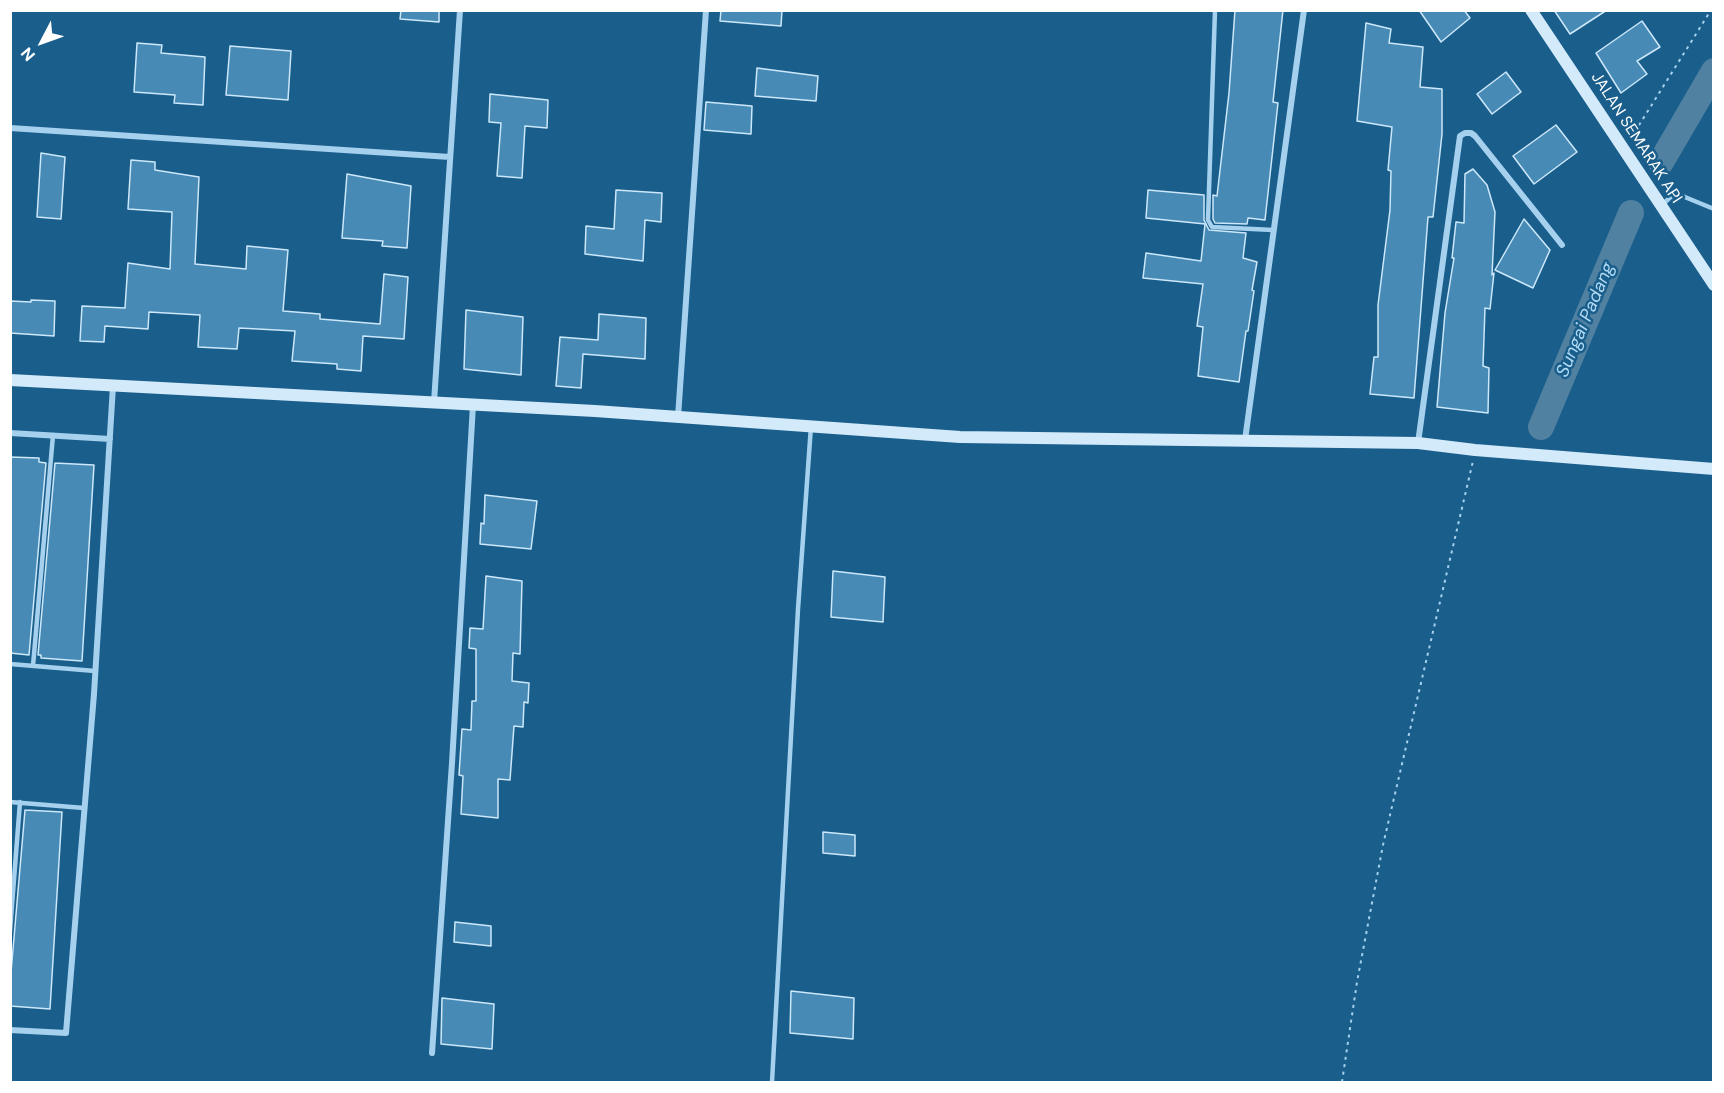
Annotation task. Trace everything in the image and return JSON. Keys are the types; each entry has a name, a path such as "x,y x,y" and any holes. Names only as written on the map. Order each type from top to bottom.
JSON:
{"street":[{"path":"434,402 460,10"},
{"path":"678,417 705,10"},
{"path":"1245,440 1304,10"},
{"name":"JALAN SEMARAK API","path":"1531,10 1661,206 1712,278"},
{"path":"10,128 450,157"},
{"path":"1418,443 1460,136 1465,133 1475,136 1562,245"},
{"path":"10,380 473,404 960,437 1418,443 1713,470"},
{"path":"10,1030 66,1033 95,671 113,385"},
{"path":"432,1053 473,404"},
{"path":"10,433 110,439"}],"lane":[{"path":"1215,10 1208,220 1212,227 1273,230"},
{"path":"1661,206 1675,193 1713,209"},
{"path":"772,1083 798,609 811,426"},
{"path":"33,666 53,435"},
{"path":"10,664 95,671"},
{"path":"10,802 84,808"},
{"path":"10,931 20,802"}],"path":[{"path":"1624,148 1711,10"},
{"path":"1342,1083 1357,982 1383,845 1475,450"}],"building":[{"path":"401,10 439,10 439,22 400,19"},
{"path":"721,10 782,10 781,26 720,21"},
{"path":"1235,10 1283,10 1273,102 1278,103 1265,220 1248,218 1247,224 1215,223 1213,219 1213,195 1217,196 1229,93"},
{"path":"1419,10 1464,10 1470,18 1441,42"},
{"path":"1554,10 1607,10 1570,34"},
{"path":"1642,21 1660,47 1637,61 1647,74 1621,93 1596,53"},
{"path":"1366,23 1391,29 1389,43 1423,47 1420,87 1442,89 1442,134 1433,217 1428,217 1414,398 1370,394 1374,357 1378,357 1378,305 1390,210 1391,171 1388,170 1392,127 1357,121"},
{"path":"137,43 162,45 161,53 205,57 203,105 174,103 175,95 134,92"},
{"path":"230,46 291,51 288,100 226,95"},
{"path":"757,68 818,76 816,101 755,96"},
{"path":"1506,72 1521,92 1492,114 1477,94"},
{"path":"490,94 548,100 547,128 525,126 522,178 497,176 501,123 489,122"},
{"path":"706,102 752,106 751,134 704,130"},
{"path":"1556,125 1577,152 1534,184 1513,156"},
{"path":"41,153 65,157 61,219 37,217"},
{"path":"131,160 155,162 155,170 199,177 195,264 246,269 247,246 288,250 283,311 320,314 320,319 380,324 384,274 408,277 404,339 363,336 361,371 337,369 337,364 292,361 295,331 239,328 237,349 198,347 200,315 149,312 148,329 105,326 104,342 80,341 82,306 125,308 128,263 170,269 172,212 128,209"},
{"path":"1473,169 1487,185 1495,212 1492,275 1494,273 1490,309 1485,308 1483,366 1489,368 1488,413 1437,407 1456,222 1464,223 1465,174"},
{"path":"347,174 411,186 407,248 382,246 383,241 342,238"},
{"path":"616,190 662,193 661,222 645,220 643,261 585,254 586,226 614,229"},
{"path":"1148,190 1204,195 1204,220 1209,230 1246,233 1243,258 1257,262 1239,382 1198,376 1203,327 1197,326 1203,284 1143,278 1146,253 1201,261 1205,224 1146,218"},
{"path":"1524,219 1550,250 1533,288 1495,270"},
{"path":"31,300 55,301 54,336 10,333 10,301 31,302"},
{"path":"466,310 523,317 521,375 464,369"},
{"path":"599,314 646,318 645,359 583,354 581,388 556,386 560,337 598,340"},
{"path":"10,457 39,458 39,462 46,463 29,655 10,653"},
{"path":"55,463 94,465 82,661 41,658 41,655 38,655"},
{"path":"485,495 537,501 531,549 480,544 481,523 484,524"},
{"path":"833,571 885,577 883,622 831,617"},
{"path":"486,576 522,581 520,654 513,653 512,681 529,683 528,703 524,702 523,727 514,726 510,780 498,779 498,818 461,814 463,776 459,775 462,729 471,730 472,701 476,701 476,649 469,648 470,628 483,629"},
{"path":"25,810 62,812 50,1009 10,1006"},
{"path":"823,832 855,835 855,856 823,853"},
{"path":"455,922 491,926 491,946 454,942"},
{"path":"791,991 854,998 853,1039 790,1033"},
{"path":"442,998 494,1004 492,1049 441,1044"}],"waterway":[{"name":"Sungai Padang","path":"1661,162 1714,71"},
{"name":"Sungai Padang","path":"1541,427 1631,213"}]}
